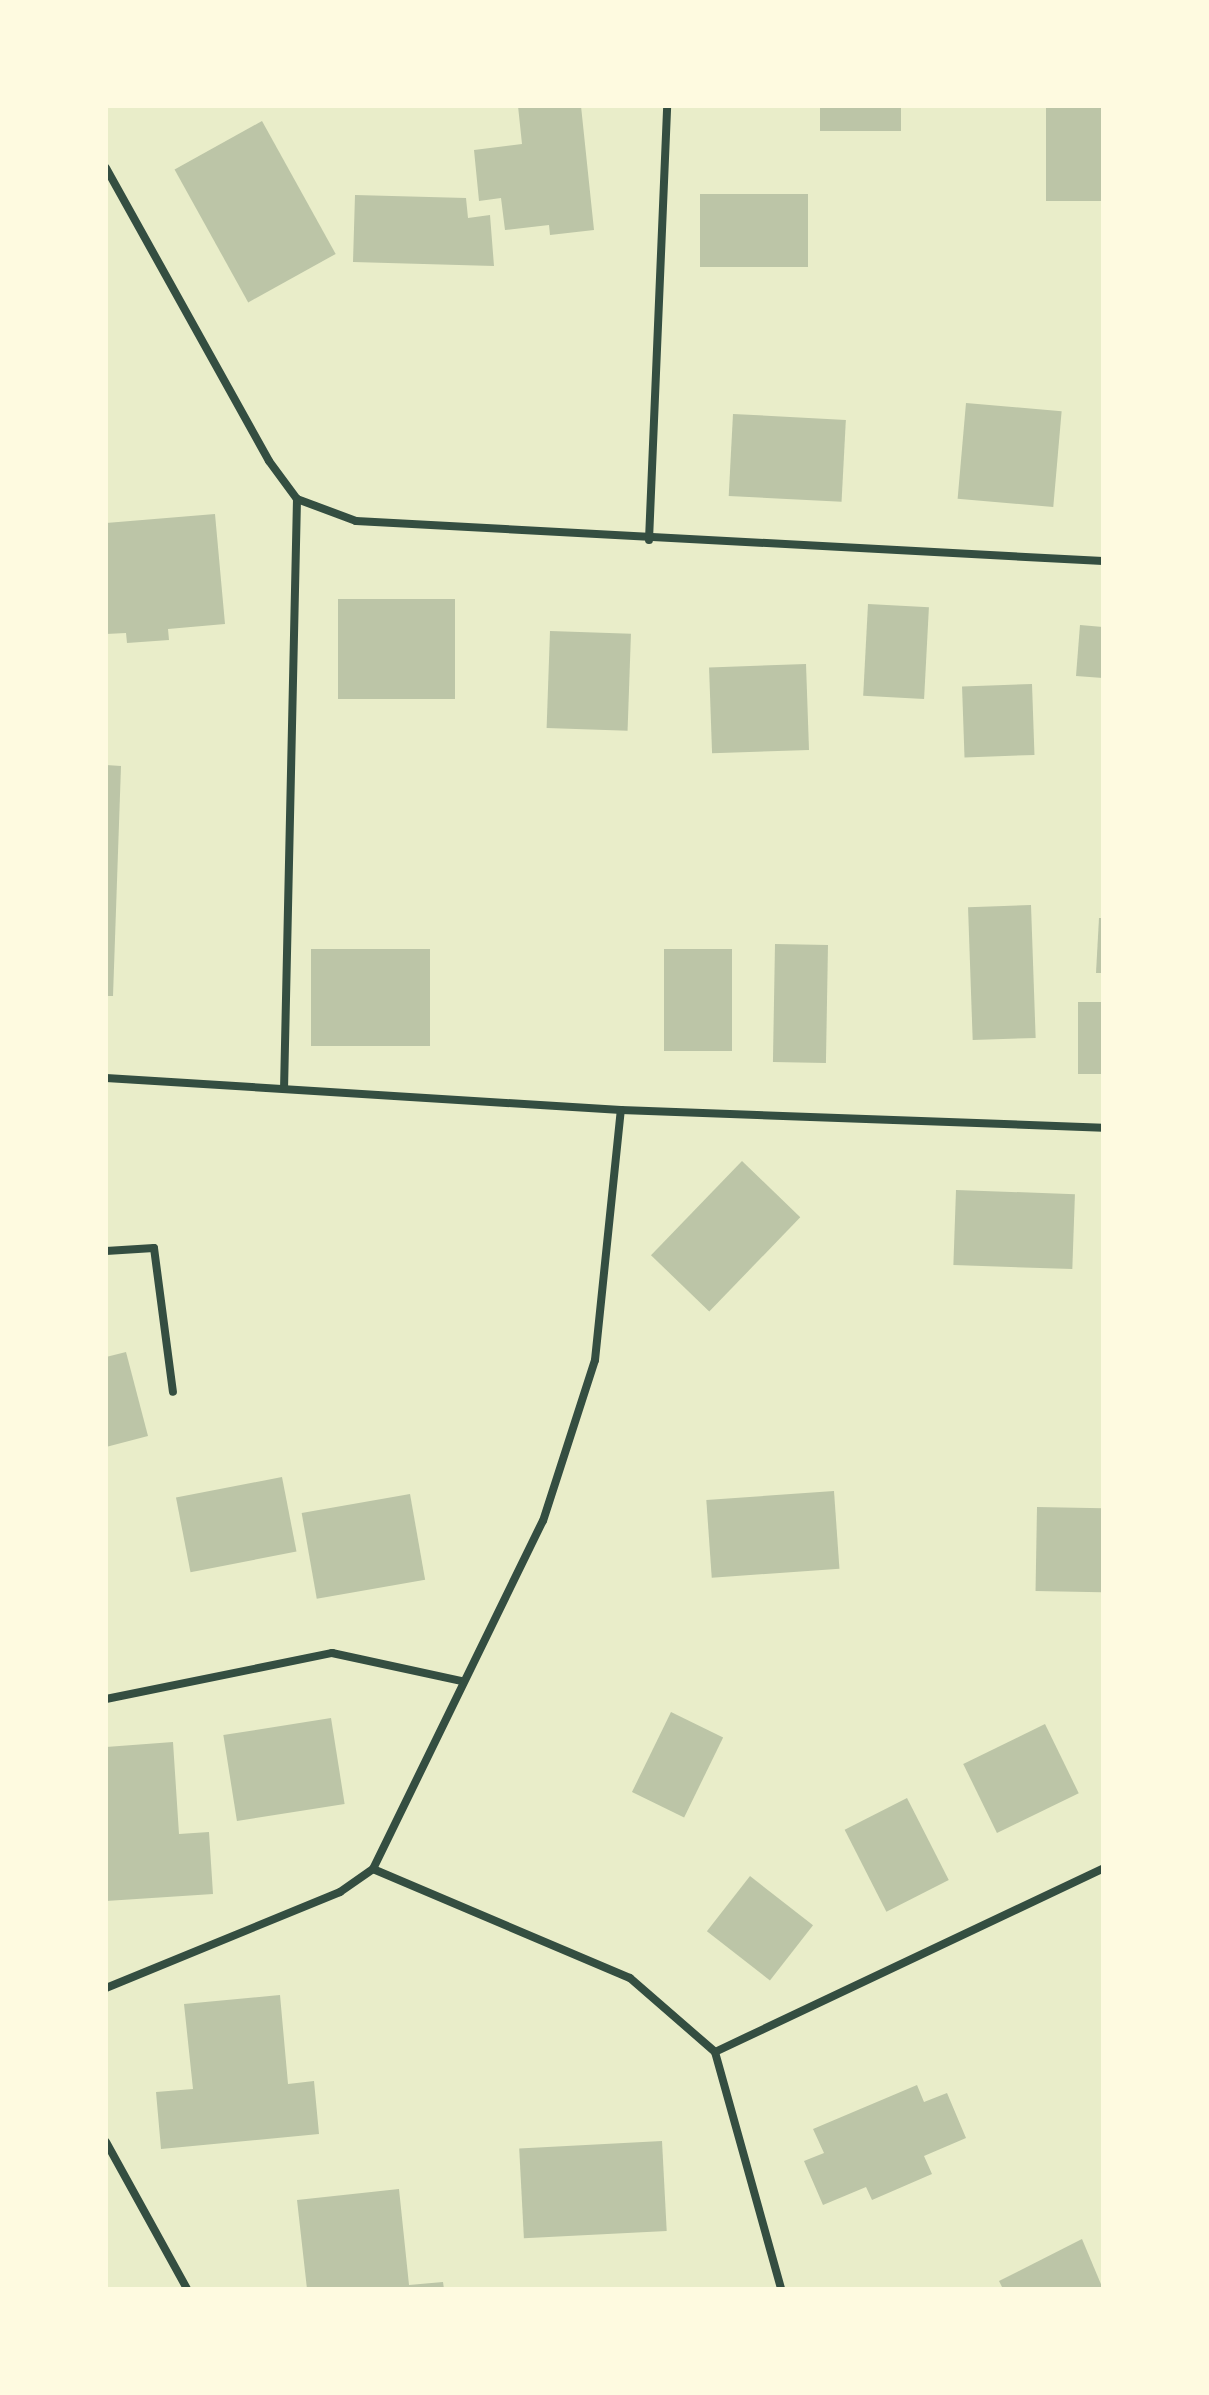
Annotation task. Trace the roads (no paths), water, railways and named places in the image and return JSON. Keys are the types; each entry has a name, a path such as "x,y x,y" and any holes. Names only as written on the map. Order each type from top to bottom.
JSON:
{"street":[{"path":"649,540 667,106"},
{"path":"106,168 269,461 297,499 356,521 649,540 1103,561"},
{"path":"284,1088 297,499"},
{"path":"106,1078 621,1110 1103,1128"},
{"path":"106,1988 340,1892 373,1869 462,1681 543,1521 595,1360 621,1110"},
{"path":"106,1251 154,1248 173,1392"},
{"path":"106,1699 332,1653 462,1681"},
{"path":"373,1869 630,1978 715,2052 781,2289"},
{"path":"715,2052 1103,1869"},
{"path":"106,2142 187,2289"}]}
